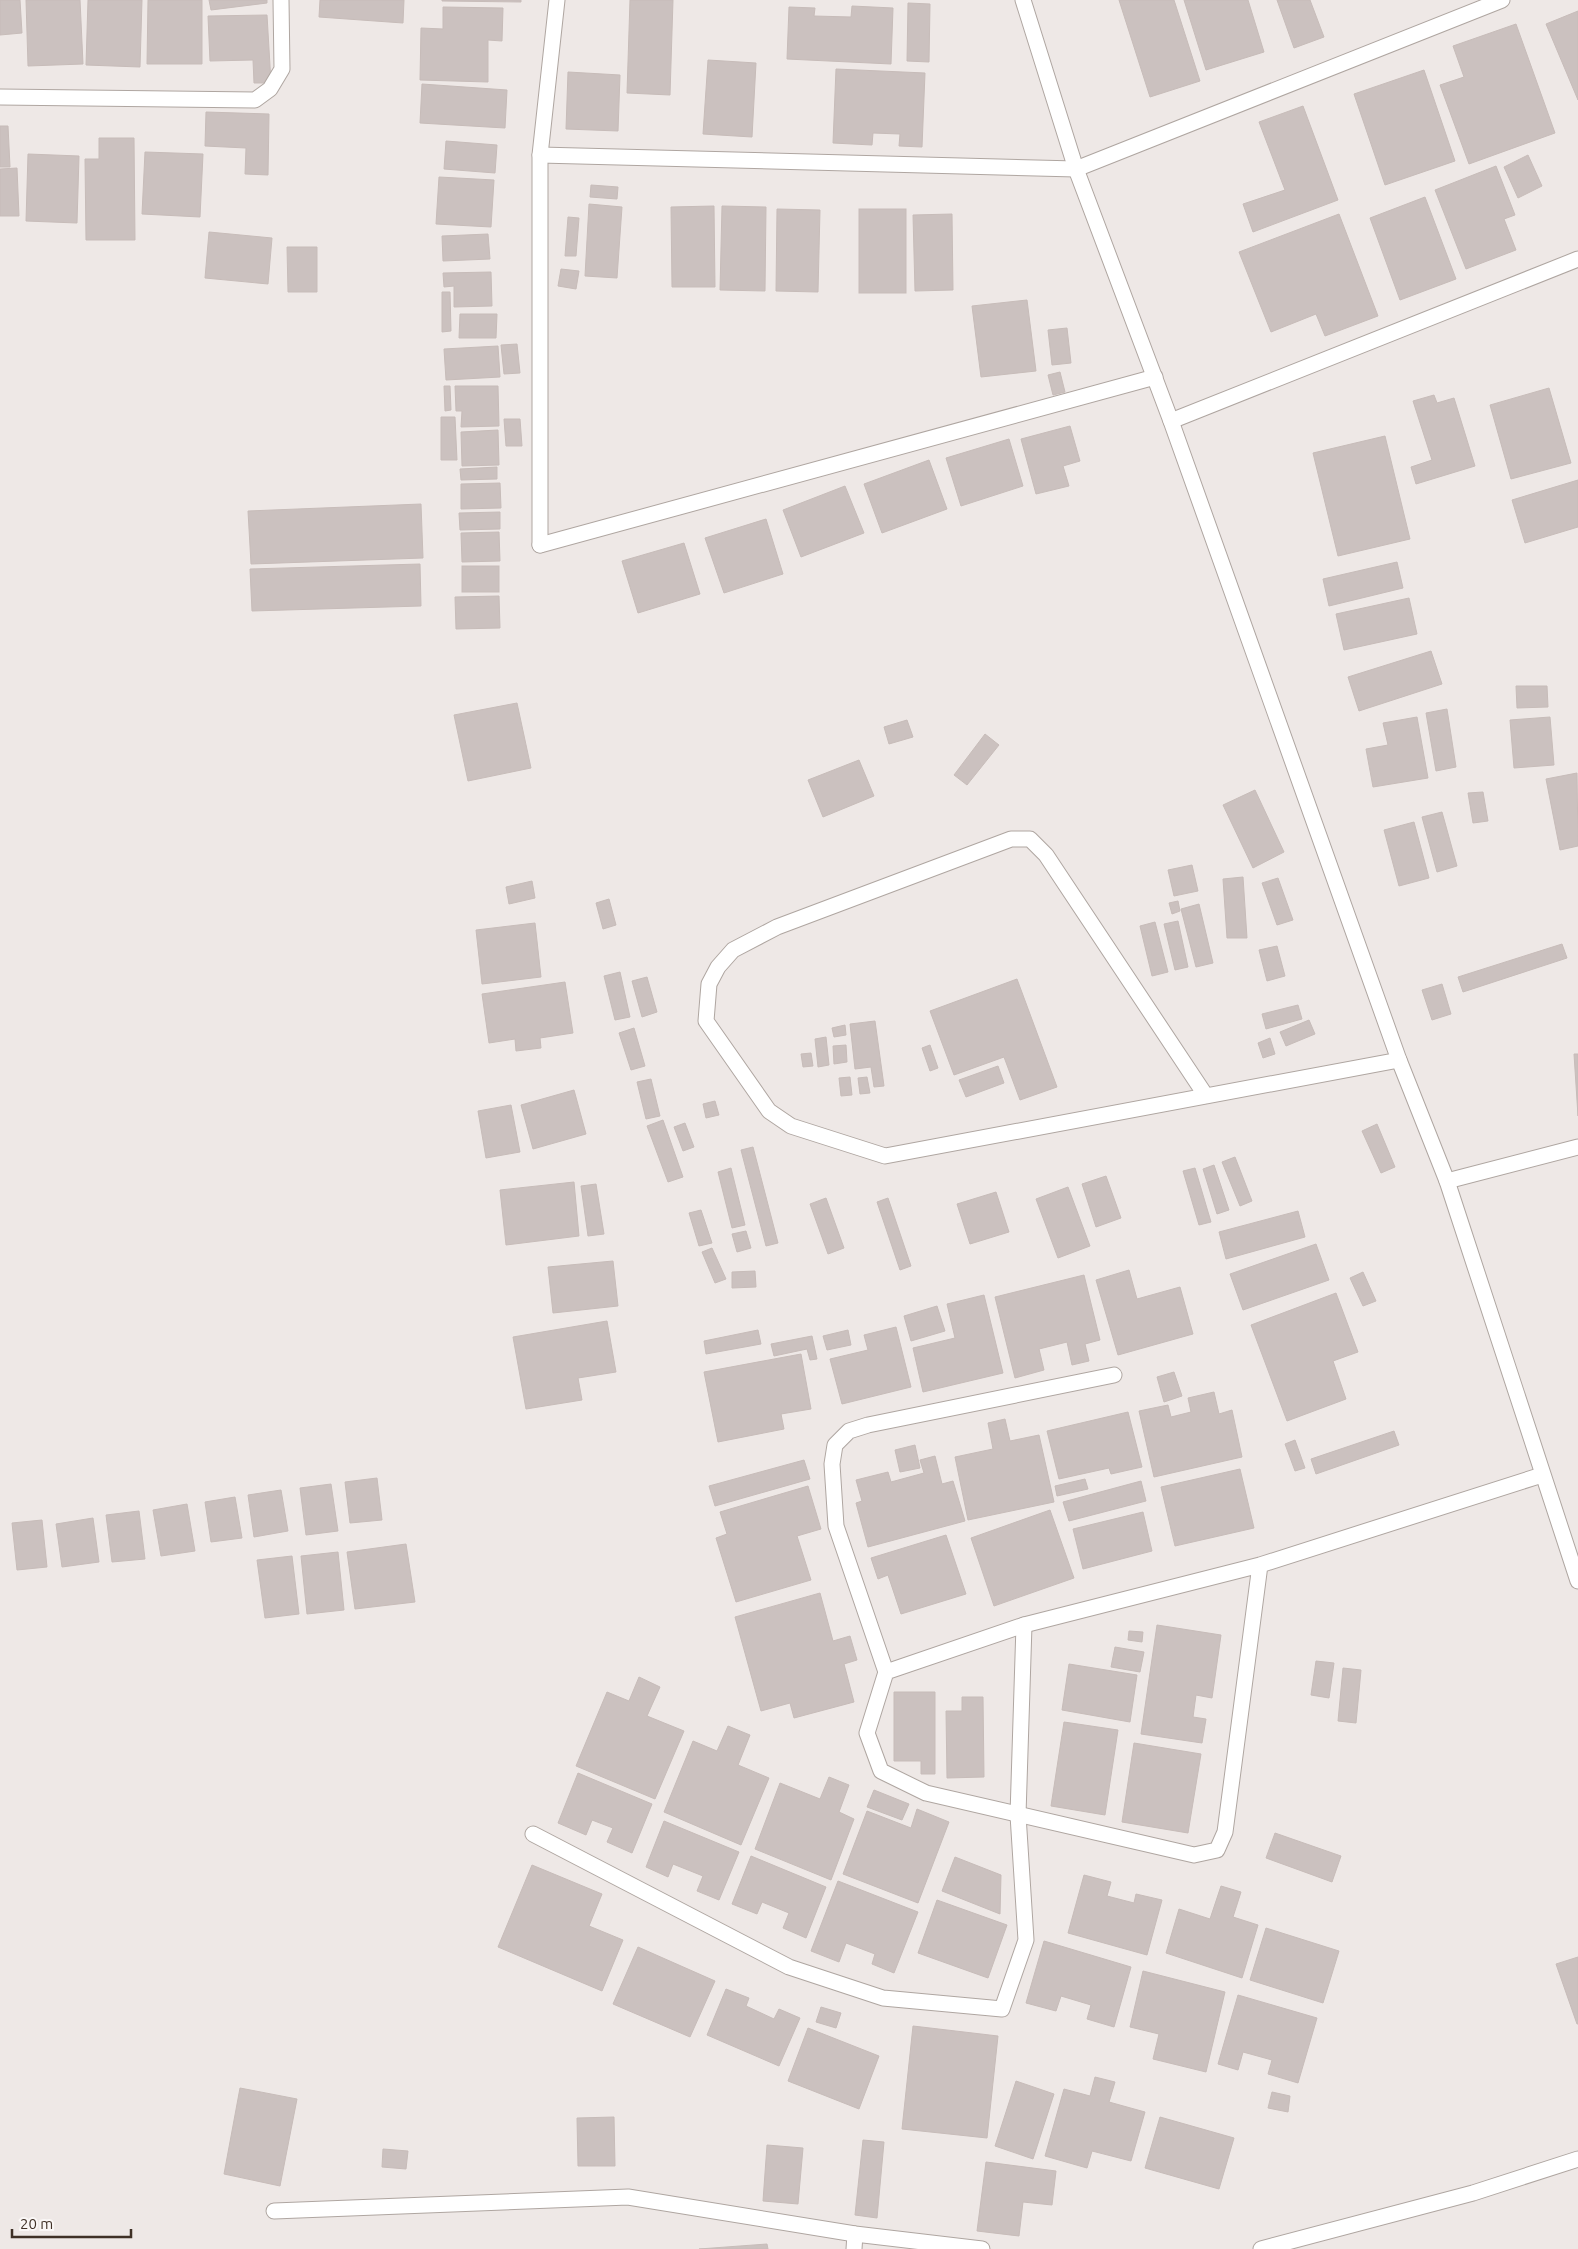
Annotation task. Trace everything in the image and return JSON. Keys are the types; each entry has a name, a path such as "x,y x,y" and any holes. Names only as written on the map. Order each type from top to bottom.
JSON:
{"street":[{"path":"0,97 255,100 270,89 282,69 281,0"},
{"path":"557,0 540,156 540,545 1155,377"},
{"path":"1023,0 1076,169 1171,421 1399,1060 1447,1181 1578,1581"},
{"path":"540,156 1076,169 1502,0"},
{"path":"1171,421 1578,259"},
{"path":"1206,1096 1046,855 1030,839 1011,839 776,928 733,950 718,967 708,984 706,1021 769,1111 791,1126 885,1156 1399,1060"},
{"path":"1447,1181 1578,1147"},
{"path":"1114,1374 868,1425 849,1431 835,1445 832,1464 836,1526 886,1672 868,1733 881,1771 926,1793 1018,1815 1194,1855 1217,1850 1225,1832 1260,1565"},
{"path":"886,1672 1024,1625 1260,1565 1542,1475"},
{"path":"533,1834 789,1967 883,1998 1002,2009 1026,1940 1018,1815 1024,1625"},
{"path":"1262,2249 1474,2193 1578,2159"},
{"path":"274,2211 628,2197 854,2242 982,2249"}],"building":[{"path":"0,0 20,0 22,33 0,35"},
{"path":"26,0 80,0 83,64 28,66"},
{"path":"88,0 142,0 140,67 86,65"},
{"path":"148,0 202,0 202,64 147,64"},
{"path":"209,0 267,0 267,3 211,10"},
{"path":"320,0 404,0 403,23 319,17"},
{"path":"442,0 521,0 521,2 442,1"},
{"path":"630,0 673,0 670,95 627,93"},
{"path":"1119,0 1174,0 1200,81 1150,97"},
{"path":"1184,0 1248,0 1264,52 1206,70"},
{"path":"1277,0 1310,0 1324,37 1294,48"},
{"path":"908,3 930,4 929,62 907,61"},
{"path":"852,6 893,8 891,64 787,59 789,7 815,8 814,16 851,17"},
{"path":"443,7 503,8 502,41 488,40 488,82 420,80 421,28 443,29"},
{"path":"1578,11 1578,100 1546,24"},
{"path":"267,15 271,83 254,83 253,60 210,61 208,16"},
{"path":"1516,24 1555,133 1469,164 1440,85 1464,77 1453,46"},
{"path":"708,60 756,63 752,137 703,134"},
{"path":"836,69 925,73 922,147 899,146 900,134 873,133 872,145 833,143"},
{"path":"1424,70 1455,161 1385,185 1354,94"},
{"path":"568,72 620,75 618,131 566,129"},
{"path":"422,84 507,90 505,128 420,123"},
{"path":"1303,106 1338,200 1253,232 1243,204 1285,190 1259,122"},
{"path":"206,112 269,114 268,175 245,174 246,148 205,146"},
{"path":"0,126 8,126 10,167 0,167"},
{"path":"99,138 134,138 135,240 86,240 85,159 99,159"},
{"path":"446,141 497,145 495,173 444,169"},
{"path":"145,152 203,154 200,217 142,214"},
{"path":"28,154 79,156 77,223 26,221"},
{"path":"1528,155 1542,186 1518,198 1504,167"},
{"path":"1496,166 1515,215 1504,219 1516,250 1466,269 1435,190"},
{"path":"17,168 19,216 0,216 0,169"},
{"path":"439,177 494,180 491,227 436,224"},
{"path":"591,185 618,187 617,199 590,197"},
{"path":"1425,197 1456,279 1400,300 1370,218"},
{"path":"589,204 622,207 617,278 585,276"},
{"path":"714,206 715,287 672,287 671,207"},
{"path":"722,206 766,207 765,291 720,290"},
{"path":"777,209 820,210 818,292 776,291"},
{"path":"859,209 906,209 906,293 859,293"},
{"path":"952,214 953,290 915,291 913,215"},
{"path":"1339,214 1378,316 1325,336 1316,314 1271,332 1239,252"},
{"path":"568,217 579,218 576,256 565,256"},
{"path":"209,232 272,238 268,284 205,278"},
{"path":"488,234 490,259 443,261 442,236"},
{"path":"287,247 317,247 317,292 288,292"},
{"path":"561,269 579,271 576,289 558,286"},
{"path":"491,272 492,306 454,307 454,286 444,287 443,273"},
{"path":"442,292 450,292 451,331 442,332"},
{"path":"1027,300 1036,371 981,377 972,306"},
{"path":"460,314 497,314 496,338 459,338"},
{"path":"1067,328 1071,363 1052,365 1048,330"},
{"path":"517,344 520,373 504,374 501,345"},
{"path":"498,346 500,377 446,380 444,349"},
{"path":"1060,372 1065,392 1053,395 1048,375"},
{"path":"444,386 450,386 451,410 445,411"},
{"path":"455,386 498,386 499,426 461,427 462,411 456,411"},
{"path":"1549,388 1571,463 1511,479 1490,405"},
{"path":"1434,395 1437,403 1454,398 1475,466 1416,484 1411,467 1432,460 1413,401"},
{"path":"441,417 455,417 457,460 441,460"},
{"path":"504,419 520,419 522,446 506,446"},
{"path":"1070,426 1080,461 1063,466 1069,486 1036,494 1021,439"},
{"path":"498,430 499,465 462,466 461,432"},
{"path":"1385,436 1410,539 1338,556 1313,453"},
{"path":"1009,439 1023,486 961,506 946,458"},
{"path":"929,460 947,509 882,533 864,484"},
{"path":"497,467 497,479 461,480 460,469"},
{"path":"1578,480 1578,527 1525,543 1512,500"},
{"path":"500,483 501,508 461,509 461,484"},
{"path":"845,486 864,533 801,557 783,510"},
{"path":"421,504 423,558 251,564 248,511"},
{"path":"500,512 500,529 460,530 459,513"},
{"path":"766,519 783,574 724,593 705,538"},
{"path":"499,532 500,561 462,562 461,533"},
{"path":"684,543 700,594 638,613 622,561"},
{"path":"1397,562 1403,588 1329,606 1323,579"},
{"path":"420,564 421,606 252,611 250,569"},
{"path":"462,566 499,566 499,592 462,592"},
{"path":"499,596 500,628 456,629 455,597"},
{"path":"1409,598 1417,634 1344,650 1336,614"},
{"path":"1431,651 1442,684 1359,711 1348,677"},
{"path":"1516,686 1547,686 1548,707 1517,708"},
{"path":"517,703 531,768 468,781 454,715"},
{"path":"1447,709 1456,767 1436,771 1426,713"},
{"path":"1417,717 1428,778 1373,787 1366,749 1388,745 1383,723"},
{"path":"1550,717 1554,765 1514,768 1510,720"},
{"path":"907,720 913,737 889,744 884,727"},
{"path":"985,734 999,745 967,785 954,775"},
{"path":"859,760 874,796 823,817 808,780"},
{"path":"1577,773 1578,846 1560,850 1546,779"},
{"path":"1255,790 1284,852 1253,868 1223,805"},
{"path":"1483,792 1488,821 1473,823 1468,793"},
{"path":"1442,812 1457,866 1437,872 1422,817"},
{"path":"1414,822 1429,878 1399,886 1384,830"},
{"path":"1192,865 1198,891 1174,896 1168,870"},
{"path":"1243,877 1247,938 1227,938 1223,879"},
{"path":"1278,878 1293,920 1277,925 1262,883"},
{"path":"532,881 535,898 509,904 506,887"},
{"path":"609,899 616,925 603,929 596,903"},
{"path":"1178,901 1180,911 1172,914 1169,903"},
{"path":"1199,904 1213,963 1196,967 1181,909"},
{"path":"1178,921 1188,967 1175,970 1164,924"},
{"path":"1155,922 1168,972 1152,976 1140,926"},
{"path":"535,923 541,977 482,984 476,930"},
{"path":"1562,944 1567,958 1463,992 1458,977"},
{"path":"1277,946 1285,976 1267,981 1259,950"},
{"path":"620,972 630,1017 615,1020 604,976"},
{"path":"647,977 657,1012 642,1017 632,981"},
{"path":"1017,979 1057,1087 1020,1100 1004,1057 954,1075 930,1011"},
{"path":"565,982 573,1033 540,1038 541,1048 516,1051 515,1039 489,1043 482,994"},
{"path":"1442,984 1451,1014 1432,1020 1422,990"},
{"path":"1298,1005 1302,1019 1266,1029 1262,1014"},
{"path":"1309,1020 1315,1034 1286,1046 1280,1032"},
{"path":"875,1021 884,1086 874,1087 871,1067 855,1069 850,1024"},
{"path":"845,1025 846,1035 834,1037 832,1028"},
{"path":"634,1028 645,1066 631,1070 619,1033"},
{"path":"826,1037 829,1065 818,1067 815,1039"},
{"path":"1270,1038 1275,1054 1263,1058 1258,1043"},
{"path":"846,1045 847,1062 834,1064 833,1046"},
{"path":"930,1045 938,1068 930,1071 922,1048"},
{"path":"811,1053 813,1066 803,1067 801,1054"},
{"path":"1574,1054 1578,1054 1578,1116"},
{"path":"998,1066 1004,1083 966,1097 959,1080"},
{"path":"850,1077 852,1095 841,1096 839,1078"},
{"path":"867,1077 870,1093 860,1094 858,1078"},
{"path":"651,1079 660,1116 646,1119 637,1082"},
{"path":"574,1090 586,1134 533,1149 521,1105"},
{"path":"715,1101 719,1115 706,1118 703,1104"},
{"path":"511,1105 520,1152 486,1158 478,1111"},
{"path":"663,1120 683,1177 668,1182 647,1126"},
{"path":"685,1123 694,1147 683,1151 674,1127"},
{"path":"1377,1124 1395,1167 1381,1173 1362,1131"},
{"path":"753,1147 778,1243 766,1246 741,1150"},
{"path":"1235,1157 1252,1201 1240,1206 1222,1162"},
{"path":"1214,1165 1229,1210 1217,1214 1203,1169"},
{"path":"731,1168 745,1225 732,1228 718,1172"},
{"path":"1195,1168 1211,1222 1199,1225 1183,1171"},
{"path":"1106,1176 1121,1218 1096,1227 1082,1184"},
{"path":"574,1182 579,1236 506,1245 500,1190"},
{"path":"596,1184 604,1234 588,1236 581,1186"},
{"path":"1068,1187 1090,1246 1058,1258 1036,1199"},
{"path":"996,1192 1009,1232 970,1244 957,1204"},
{"path":"826,1198 844,1248 828,1254 810,1204"},
{"path":"888,1198 911,1266 900,1270 877,1202"},
{"path":"701,1210 712,1243 699,1246 689,1213"},
{"path":"1298,1211 1305,1237 1226,1259 1219,1232"},
{"path":"746,1231 751,1248 737,1252 732,1234"},
{"path":"1316,1244 1329,1280 1243,1310 1230,1274"},
{"path":"712,1248 726,1279 715,1283 702,1252"},
{"path":"613,1261 618,1306 553,1313 548,1267"},
{"path":"1129,1270 1137,1299 1180,1287 1193,1334 1118,1355 1096,1280"},
{"path":"755,1271 756,1287 732,1288 732,1272"},
{"path":"1363,1272 1376,1301 1363,1306 1350,1278"},
{"path":"1084,1275 1100,1340 1085,1344 1089,1361 1072,1365 1067,1342 1039,1349 1044,1370 1015,1378 995,1297"},
{"path":"1336,1293 1358,1352 1333,1361 1346,1399 1287,1421 1251,1325"},
{"path":"984,1295 1003,1373 923,1392 913,1348 955,1338 947,1304"},
{"path":"937,1306 945,1331 911,1341 904,1316"},
{"path":"607,1321 616,1372 578,1378 582,1400 526,1409 513,1337"},
{"path":"896,1327 911,1387 842,1404 830,1359 868,1350 864,1335"},
{"path":"758,1330 761,1344 706,1354 704,1341"},
{"path":"848,1330 851,1345 827,1350 823,1336"},
{"path":"812,1336 817,1359 810,1360 807,1349 774,1356 771,1344"},
{"path":"801,1354 811,1409 781,1414 784,1429 718,1442 704,1372"},
{"path":"1174,1372 1182,1396 1164,1402 1157,1377"},
{"path":"1214,1392 1219,1414 1232,1410 1242,1457 1154,1477 1139,1411 1168,1405 1171,1417 1191,1412 1188,1398"},
{"path":"1128,1412 1142,1467 1111,1474 1109,1468 1059,1479 1047,1431"},
{"path":"1005,1419 1010,1441 1039,1435 1054,1502 968,1520 955,1457 993,1449 988,1423"},
{"path":"1394,1431 1399,1445 1316,1474 1311,1459"},
{"path":"1295,1440 1305,1468 1295,1471 1285,1444"},
{"path":"915,1445 920,1468 900,1472 895,1450"},
{"path":"935,1456 942,1484 953,1481 965,1521 868,1547 856,1503 862,1501 856,1480 888,1472 891,1482 924,1473 920,1460"},
{"path":"804,1460 810,1479 715,1506 709,1486"},
{"path":"1240,1469 1254,1528 1175,1546 1161,1487"},
{"path":"377,1478 382,1520 350,1523 345,1482"},
{"path":"1085,1479 1088,1489 1057,1496 1055,1486"},
{"path":"1141,1481 1146,1501 1069,1521 1063,1502"},
{"path":"331,1484 338,1531 306,1535 300,1488"},
{"path":"808,1486 821,1529 797,1536 811,1580 736,1602 716,1538 727,1534 720,1512"},
{"path":"281,1490 288,1531 254,1537 248,1495"},
{"path":"235,1497 242,1538 211,1542 205,1502"},
{"path":"187,1504 195,1551 161,1556 153,1510"},
{"path":"1050,1510 1074,1578 994,1606 971,1538"},
{"path":"139,1511 145,1559 112,1562 106,1515"},
{"path":"1143,1512 1152,1551 1083,1569 1073,1529"},
{"path":"93,1518 99,1562 62,1567 56,1524"},
{"path":"42,1520 47,1567 17,1570 12,1523"},
{"path":"946,1535 966,1594 901,1614 888,1575 878,1579 871,1558"},
{"path":"406,1544 415,1602 355,1609 347,1552"},
{"path":"338,1552 344,1610 307,1614 301,1556"},
{"path":"292,1556 299,1614 265,1618 257,1560"},
{"path":"820,1593 833,1641 850,1636 857,1660 844,1664 854,1702 794,1718 790,1703 761,1711 735,1617"},
{"path":"1157,1625 1221,1635 1212,1698 1196,1695 1193,1717 1206,1719 1202,1743 1141,1734"},
{"path":"1129,1631 1143,1632 1142,1642 1128,1640"},
{"path":"1115,1647 1144,1652 1140,1672 1111,1667"},
{"path":"1316,1661 1334,1663 1329,1698 1311,1695"},
{"path":"1069,1664 1137,1675 1130,1722 1062,1710"},
{"path":"1343,1668 1361,1670 1356,1723 1338,1721"},
{"path":"639,1677 660,1687 647,1716 684,1731 655,1799 576,1766 607,1692 629,1701"},
{"path":"894,1692 935,1692 935,1774 921,1774 921,1761 894,1761"},
{"path":"962,1697 983,1697 984,1777 947,1778 946,1711 962,1711"},
{"path":"1064,1722 1118,1730 1105,1815 1051,1806"},
{"path":"728,1726 750,1735 738,1765 769,1778 741,1845 664,1812 693,1741 717,1751"},
{"path":"1134,1743 1201,1754 1188,1833 1122,1822"},
{"path":"578,1773 652,1804 632,1853 607,1842 613,1828 592,1820 586,1835 558,1823"},
{"path":"829,1777 849,1785 839,1812 854,1819 831,1880 755,1849 780,1783 820,1799"},
{"path":"874,1790 909,1804 902,1820 867,1807"},
{"path":"917,1809 949,1822 918,1903 843,1874 867,1811 911,1828"},
{"path":"664,1821 739,1852 719,1900 697,1891 703,1876 673,1864 668,1877 646,1867"},
{"path":"1275,1833 1341,1856 1332,1882 1266,1858"},
{"path":"751,1856 826,1887 806,1938 783,1928 789,1913 762,1902 757,1914 732,1904"},
{"path":"955,1857 1001,1875 1000,1914 942,1891"},
{"path":"532,1865 602,1894 589,1926 623,1940 602,1991 498,1947"},
{"path":"1084,1875 1111,1882 1107,1896 1134,1903 1136,1894 1162,1900 1147,1955 1068,1933"},
{"path":"838,1881 918,1912 894,1973 872,1964 875,1954 846,1943 839,1962 811,1951"},
{"path":"1221,1886 1241,1892 1233,1917 1258,1925 1242,1978 1166,1953 1179,1909 1210,1919"},
{"path":"937,1900 1007,1925 988,1978 918,1953"},
{"path":"1266,1928 1339,1951 1323,2003 1250,1980"},
{"path":"1044,1941 1131,1967 1114,2027 1087,2019 1091,2005 1061,1996 1056,2011 1026,2003"},
{"path":"638,1947 715,1981 690,2037 613,2004"},
{"path":"1578,1957 1578,2024 1577,2024 1556,1964"},
{"path":"1143,1971 1225,1992 1206,2072 1153,2059 1159,2034 1130,2027"},
{"path":"726,1989 749,1998 746,2006 774,2019 779,2009 800,2018 779,2066 707,2035"},
{"path":"1238,1995 1317,2018 1298,2083 1268,2074 1272,2060 1243,2052 1238,2070 1218,2064"},
{"path":"821,2007 841,2013 836,2028 816,2022"},
{"path":"913,2026 998,2036 987,2138 902,2129"},
{"path":"808,2028 879,2056 859,2109 788,2081"},
{"path":"1095,2077 1115,2082 1109,2102 1145,2112 1131,2161 1092,2151 1087,2168 1045,2156 1064,2089 1090,2096"},
{"path":"1016,2081 1054,2094 1033,2159 995,2146"},
{"path":"240,2088 297,2099 280,2186 224,2174"},
{"path":"1272,2092 1290,2096 1288,2112 1268,2108"},
{"path":"614,2117 615,2166 578,2166 577,2118"},
{"path":"1160,2117 1234,2138 1219,2189 1145,2168"},
{"path":"863,2140 884,2142 877,2218 855,2215"},
{"path":"767,2145 803,2148 798,2204 763,2201"},
{"path":"383,2149 408,2151 406,2169 382,2167"},
{"path":"986,2162 1056,2171 1052,2205 1023,2202 1019,2236 977,2231"},
{"path":"767,2244 768,2249 699,2249"}]}
